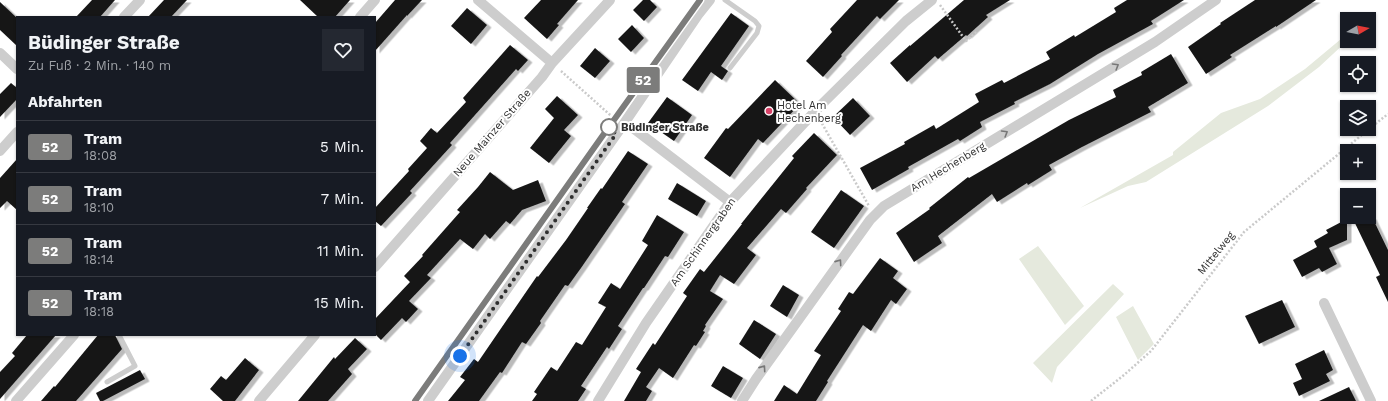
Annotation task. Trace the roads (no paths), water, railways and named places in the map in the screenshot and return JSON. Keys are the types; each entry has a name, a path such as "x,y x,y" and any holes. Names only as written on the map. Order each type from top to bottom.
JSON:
{"street":[{"path":"125,16 140,0"},
{"path":"361,16 375,0"},
{"path":"478,0 552,63"},
{"name":"Neue Mainzer Straße","path":"376,266 537,83 552,63 610,0"},
{"path":"428,401 710,0"},
{"name":"Am Schinnergraben","path":"598,401 646,323 730,202 815,111 906,21 932,0"},
{"name":"Am Hechenberg","path":"742,401 791,329 854,242 874,216 884,206 1155,42 1216,0"},
{"path":"0,53 16,68"},
{"path":"625,122 730,202"},
{"path":"0,151 16,133"},
{"path":"1324,303 1371,401"},
{"path":"16,401 73,336"},
{"path":"259,401 314,336"}],"lane":[{"path":"725,0 755,21 759,26 757,32 730,68"},
{"path":"107,382 136,366 120,336"}],"tram line":[{"path":"415,401 700,0"},
{"name":"52","path":"415,401 700,0"}],"place":[{"name":"Hotel Am Hechenberg","path":"769,111"},
{"name":"Büdinger Straße","path":"609,127"}]}
